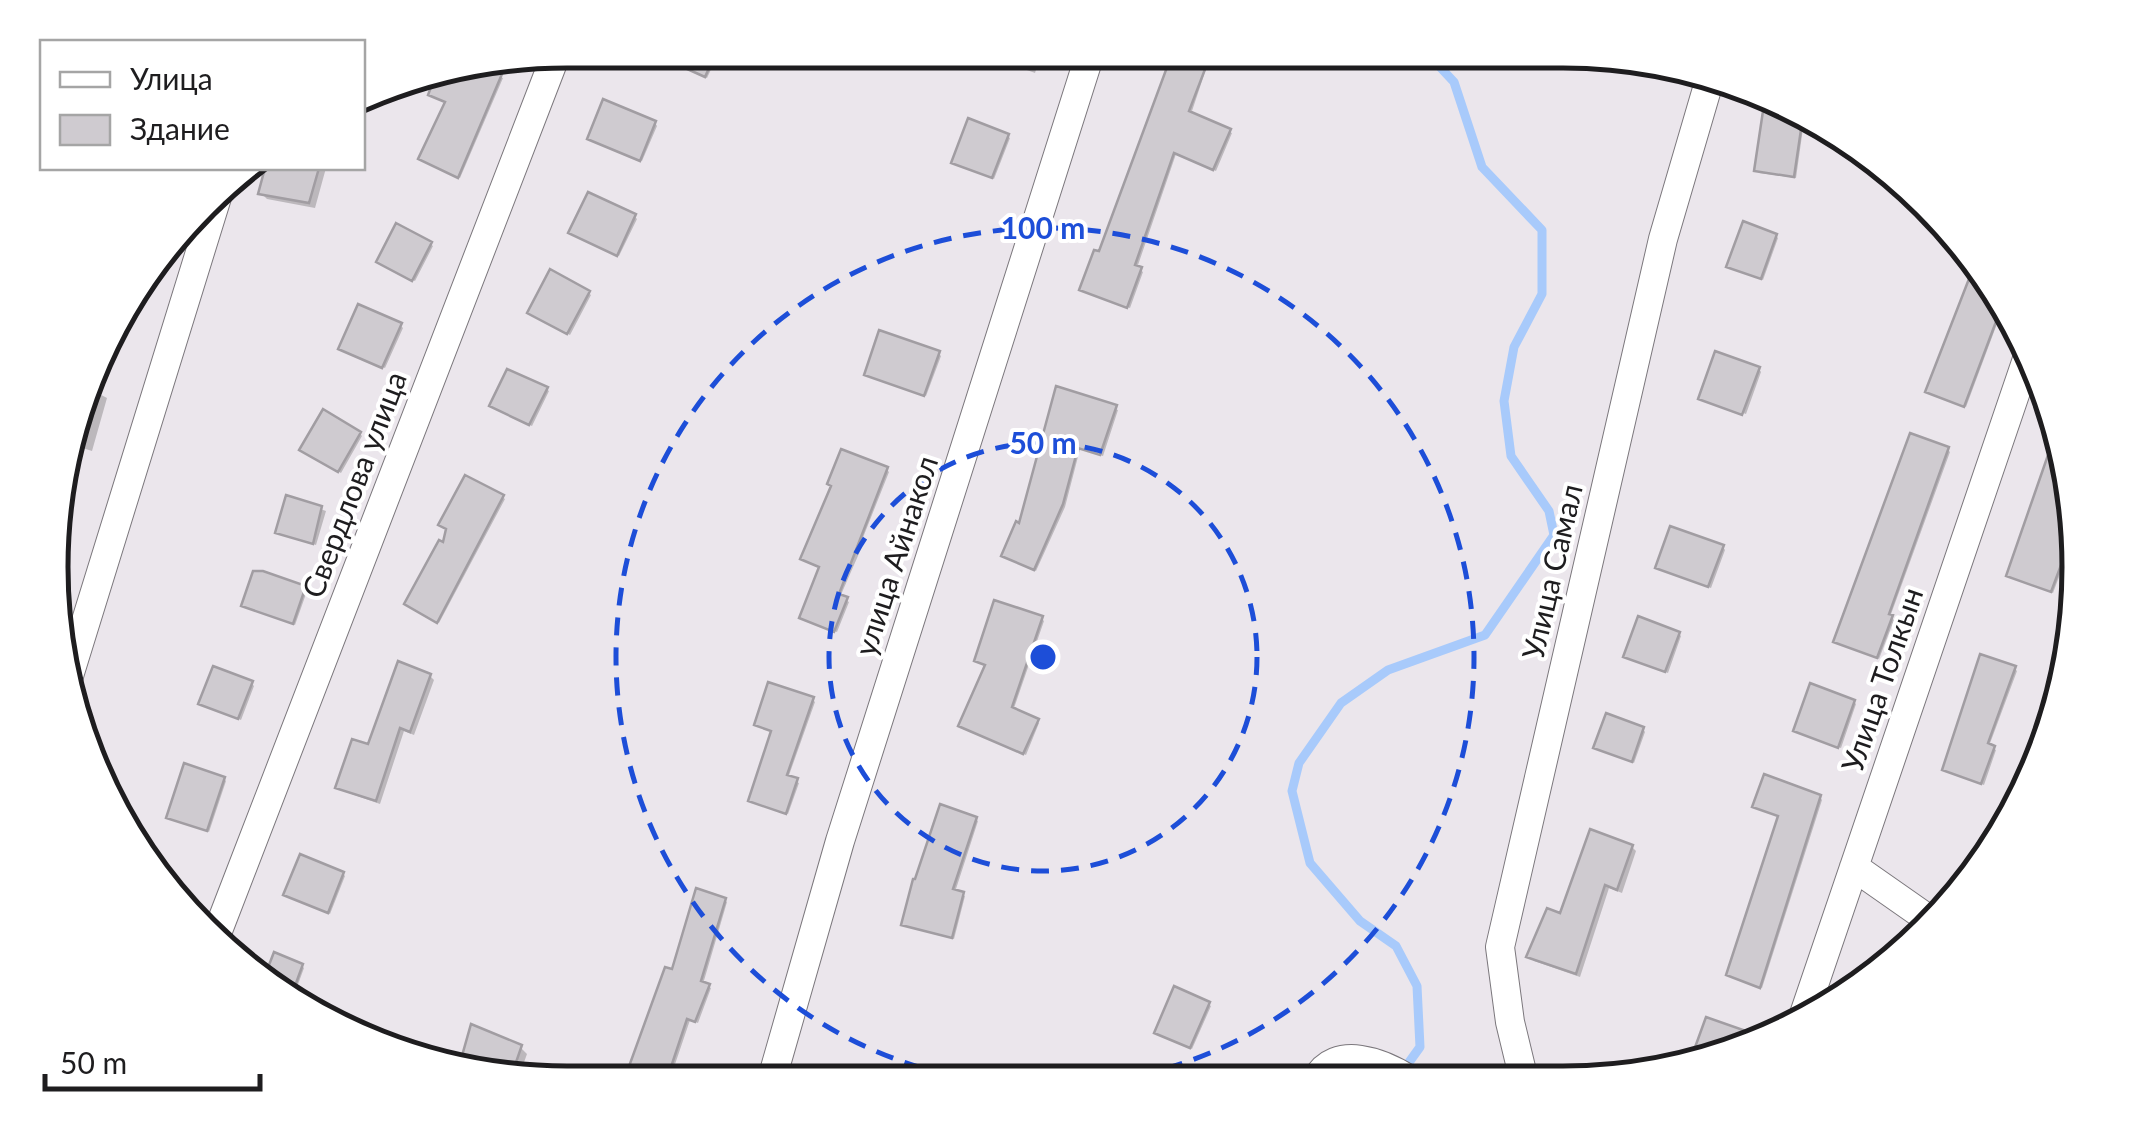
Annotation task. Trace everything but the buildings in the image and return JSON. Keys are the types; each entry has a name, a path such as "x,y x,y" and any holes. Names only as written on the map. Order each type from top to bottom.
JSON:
{"street":[{"name":"Свердлова улица","path":"220,926 551,68"},
{"name":"улица Айнакол","path":"776,1066 840,841 1085,68"},
{"name":"Улица Самал","path":"1521,1066 1500,948 1664,239 1707,89"},
{"path":"76,655 211,217"},
{"name":"Улица Толкын","path":"1808,1002 2023,375"},
{"path":"1854,867 1921,914"},
{"path":"1332,1066 1349,1058 1384,1066"}],"waterway":[{"path":"1406,1066 1420,1047 1417,986 1396,946 1360,921 1310,863 1292,791 1299,763 1341,703 1388,670 1485,635 1554,535 1549,511 1511,456 1504,401 1514,347 1542,294 1542,230 1482,167 1454,82 1441,68"}]}
